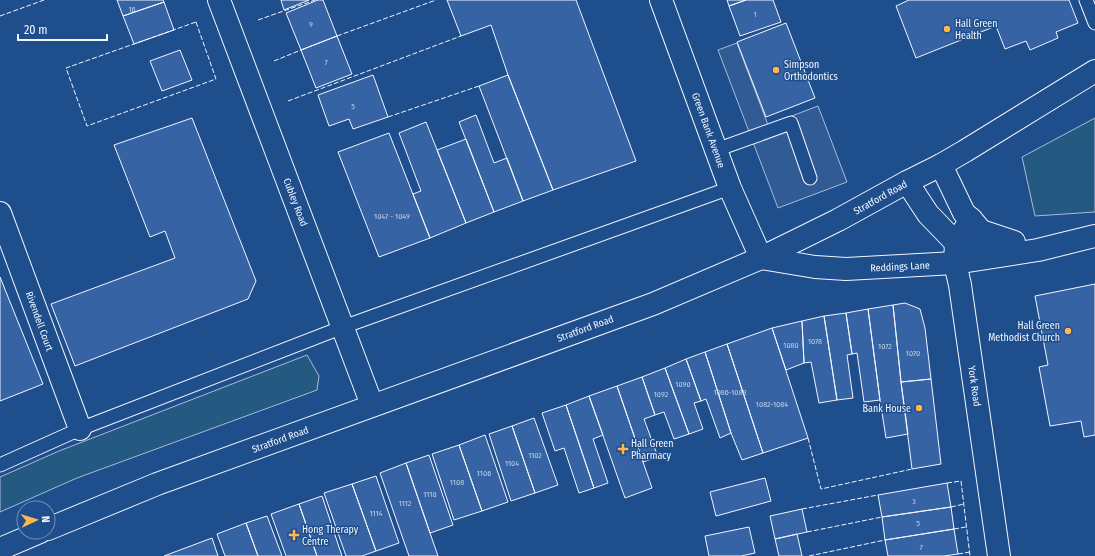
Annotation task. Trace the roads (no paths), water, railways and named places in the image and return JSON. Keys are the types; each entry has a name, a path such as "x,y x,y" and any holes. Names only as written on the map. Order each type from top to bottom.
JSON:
{"main road":[{"name":"Cubley Road","path":"219,0 372,405"},
{"name":"Green Bank Avenue","path":"662,0 730,188 761,258"},
{"name":"Stratford Road","path":"56,526 157,484 653,304 761,258 838,220 941,165 1095,71"},
{"path":"941,165 964,213 981,230 1038,250"},
{"path":"907,182 956,253"},
{"name":"Rivendell Court","path":"0,213 80,429"},
{"path":"956,253 971,219"},
{"name":"Reddings Lane","path":"761,258 815,267 846,269 956,253 976,247 1038,250 1095,236"},
{"name":"York Road","path":"956,253 999,556"},
{"path":"0,549 21,540"}],"lane":[{"path":"1086,0 1095,24"},
{"path":"716,150 791,123 810,178"},
{"path":"0,465 80,429 343,327 730,188"}],"place":[{"name":"Hall Green Health","path":"947,29"},
{"name":"Simpson Orthodontics","path":"776,70"},
{"name":"Hall Green Methodist Church","path":"1068,331"},
{"name":"Bank House","path":"919,408"},
{"name":"Hall Green Pharmacy","path":"623,449"},
{"name":"Hong Therapy Centre","path":"294,535"}]}
